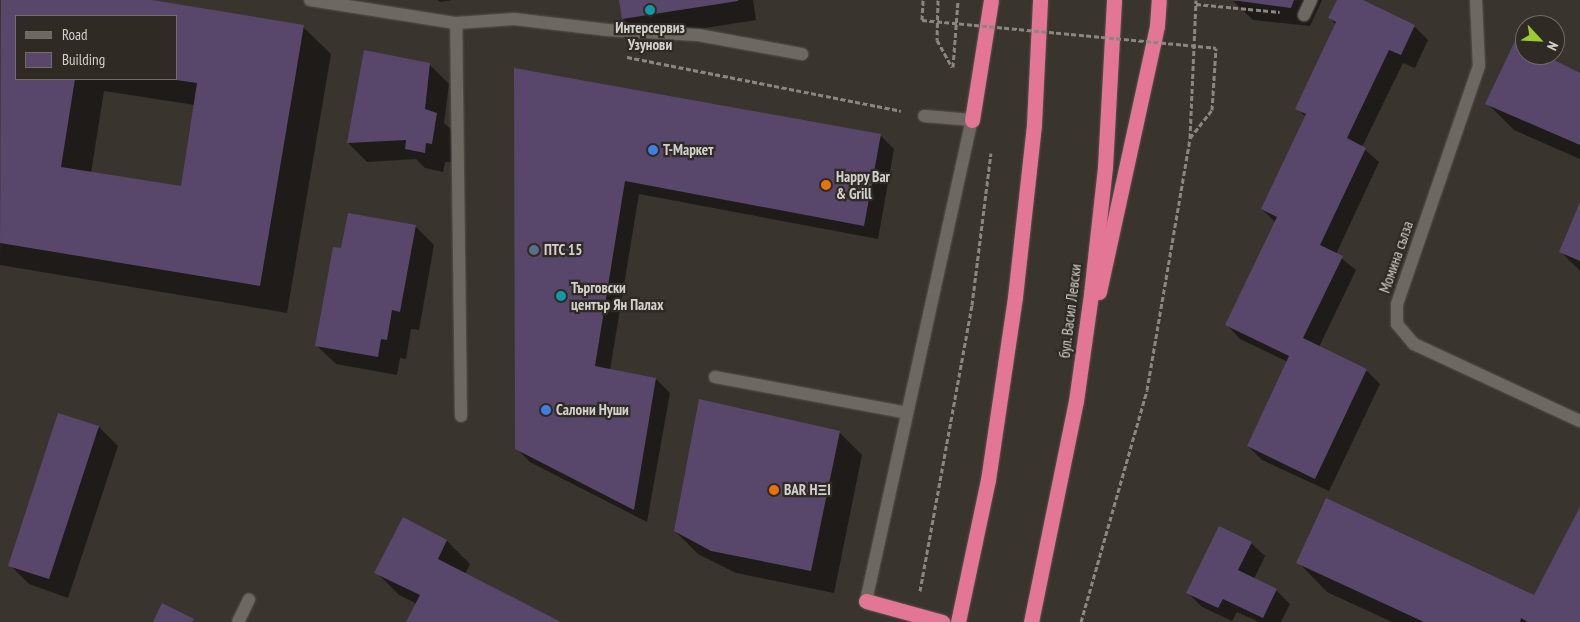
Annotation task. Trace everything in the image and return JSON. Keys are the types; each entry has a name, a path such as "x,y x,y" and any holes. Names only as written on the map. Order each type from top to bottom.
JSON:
{"highway":[{"path":"972,120 991,0"},
{"path":"958,622 988,480 1015,298 1034,124 1040,0"},
{"name":"бул. Васил Левски","path":"1031,622 1076,401 1105,167 1114,0"},
{"path":"1076,401 1157,26 1159,0"},
{"path":"866,601 942,622"}],"street":[{"path":"310,0 456,23 514,19 607,30 698,35 802,54"},
{"path":"1304,15 1310,0"},
{"name":"Момина сълза","path":"1476,0 1479,66 1397,304 1397,324 1414,344 1580,421"},
{"path":"456,23 461,416"},
{"path":"866,601 972,120 924,116"},
{"path":"715,377 907,413"},
{"path":"238,622 249,599"}],"path":[{"path":"923,0 922,20 1216,48 1212,110 1190,138"},
{"path":"938,0 937,40 952,67"},
{"path":"952,76 958,0"},
{"path":"1080,622 1147,390 1190,138 1196,2 1304,15"},
{"path":"622,56 924,116"},
{"path":"916,615 972,305 993,144"}],"building":[{"path":"1,0 152,0 304,25 260,286 0,243","holes":["15,15 178,15 178,80 176,80 197,83 181,186 61,167 75,80 15,80"]},
{"name":"Интерсервиз Узунови","path":"619,0 738,0 738,1 622,19"},
{"path":"1232,0 1294,0 1291,8"},
{"path":"1337,0 1363,0 1415,25 1401,55 1389,50 1347,138 1366,148 1320,245 1343,256 1303,338 1367,369 1315,479 1247,446 1289,356 1225,325 1277,217 1261,209 1306,114 1295,109 1336,22 1328,18"},
{"path":"1515,41 1515,65 1564,65 1580,73 1580,145 1485,104"},
{"path":"364,50 430,63 425,109 437,113 432,144 426,143 425,153 405,149 406,140 347,143"},
{"name":"Търговски център Ян Палах","path":"514,68 881,134 864,226 625,181 595,366 656,378 634,510 515,449"},
{"path":"1580,202 1580,261 1559,252"},
{"path":"348,213 416,225 400,312 392,310 387,340 381,339 378,357 315,346 333,247 341,248"},
{"path":"699,399 840,431 811,571 711,551 674,531"},
{"path":"58,413 99,426 49,579 8,566"},
{"path":"1326,498 1534,595 1580,507 1580,622 1528,622 1521,618 1520,622 1424,622 1296,563"},
{"path":"403,517 447,540 438,559 561,622 406,622 420,595 374,573"},
{"path":"1219,526 1252,542 1238,570 1277,589 1263,618 1223,599 1218,608 1186,593"},
{"path":"162,603 194,619 192,622 153,622"}],"place":[{"name":"Интерсервиз Узунови","path":"650,10"},
{"name":"Т-Маркет","path":"653,150"},
{"name":"Happy Bar & Grill","path":"826,185"},
{"name":"ПТС 15","path":"534,250"},
{"name":"Търговски център Ян Палах","path":"561,296"},
{"name":"Салони Нуши","path":"546,410"},
{"name":"BAR HΞI","path":"774,490"}]}
